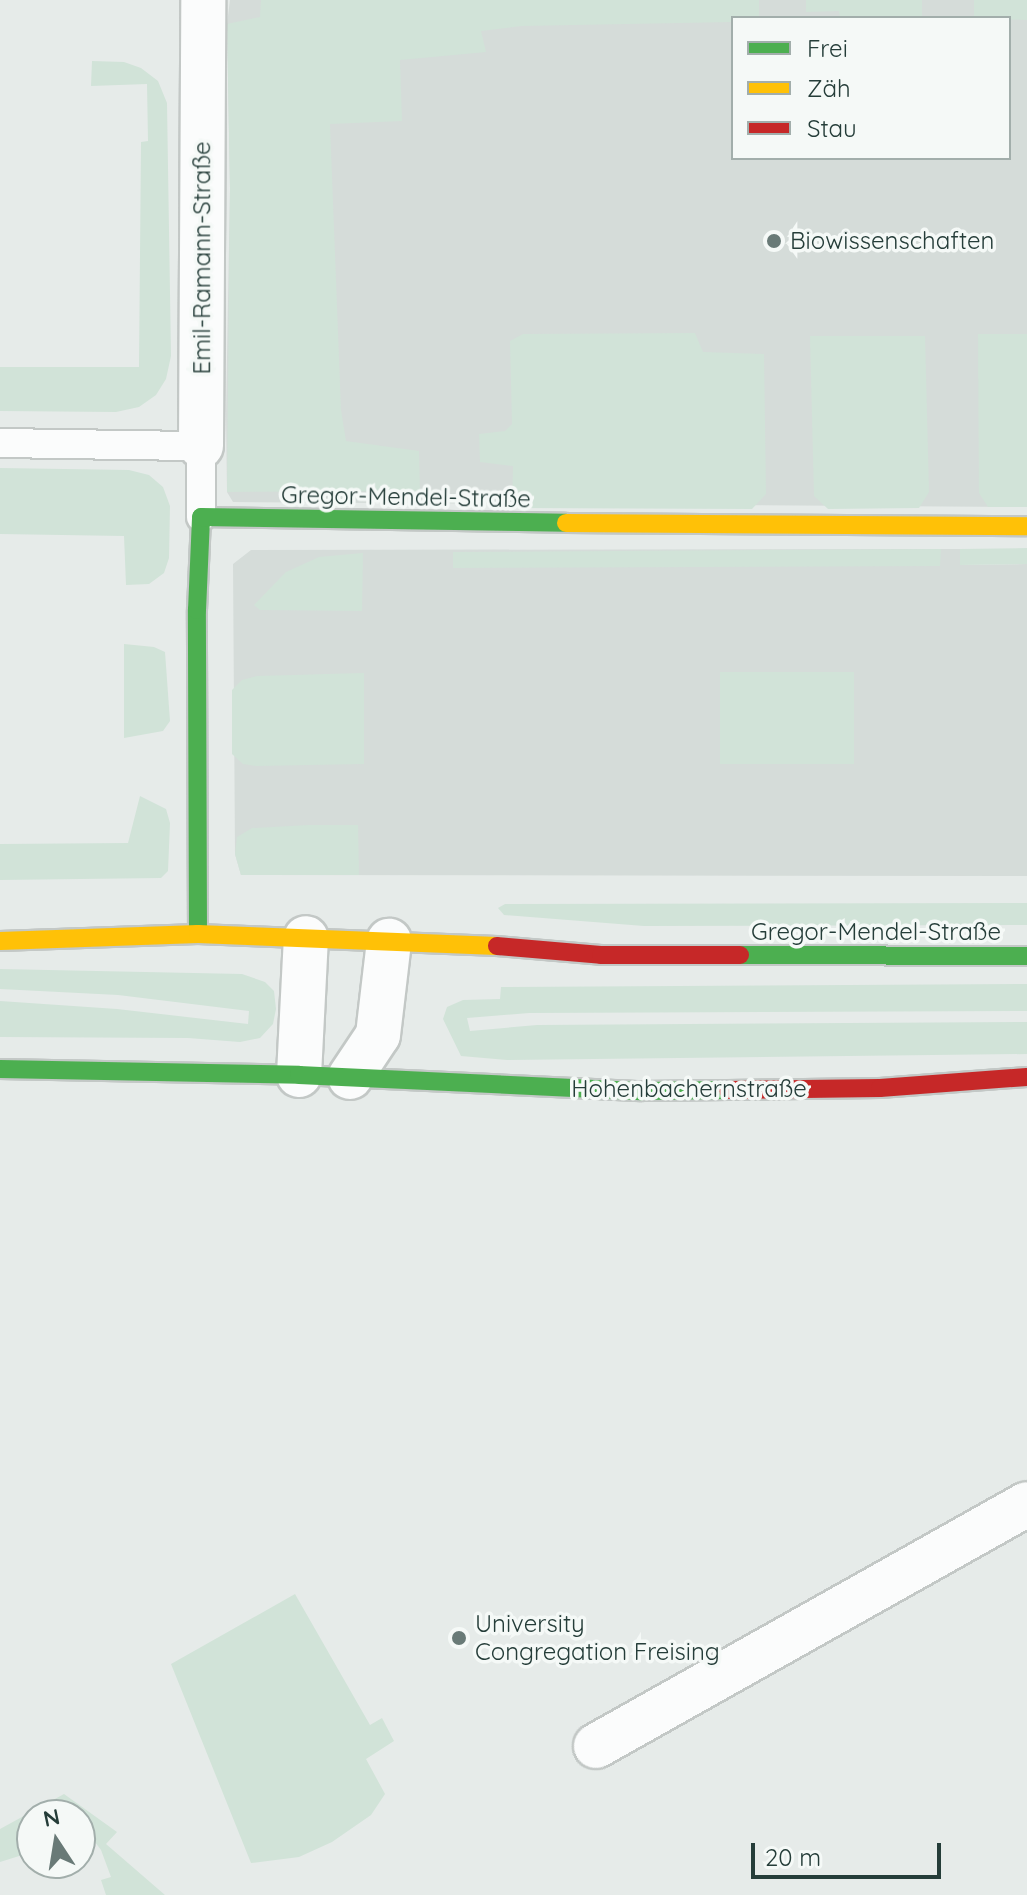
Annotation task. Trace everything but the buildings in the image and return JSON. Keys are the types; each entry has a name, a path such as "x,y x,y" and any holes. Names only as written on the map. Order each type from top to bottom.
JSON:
{"street":[{"name":"Emil-Ramann-Straße","path":"201,446 203,0"},
{"name":"Gregor-Mendel-Straße","path":"201,517 788,527 1027,526"},
{"path":"198,934 197,640 201,517"},
{"name":"Gregor-Mendel-Straße","path":"0,941 198,934 389,941 601,955 1027,956"},
{"path":"299,1075 306,938"},
{"path":"350,1077 378,1035 389,941"},
{"name":"Hohenbachernstraße","path":"0,1069 299,1075 642,1091 880,1088 1027,1077"},
{"path":"596,1746 1027,1504"}],"lane":[{"path":"0,443 201,446"},
{"name":"Emil-Ramann-Straße","path":"201,446 201,517"}],"shaded area":[{"path":"230,0 1027,0 1027,507 233,502 227,492 226,414 230,189 227,24"},
{"path":"960,549 961,565 1027,564 1027,876 241,875 235,854 233,564 251,550"}],"green space":[{"path":"261,0 759,0 759,16 731,16 731,22 521,26 481,31 486,52 400,60 402,121 330,124 341,410 346,441 419,451 420,491 227,492 230,189 227,24 260,17"},
{"path":"806,0 922,0 922,16 840,16 839,11 806,12"},
{"path":"974,0 1027,0 1027,20 1011,19 1011,16 974,16"},
{"path":"92,61 124,62 141,68 158,81 167,103 171,356 166,379 156,395 139,407 116,412 0,411 0,367 139,367 141,142 148,141 147,84 91,86"},
{"path":"695,333 703,352 764,354 766,494 752,509 512,508 513,466 480,462 479,434 505,431 512,424 510,341 523,334"},
{"path":"978,334 1027,334 1027,507 988,507 979,493"},
{"path":"810,336 925,336 929,492 919,508 828,509 814,496"},
{"path":"0,468 129,470 149,475 163,487 170,506 169,558 164,573 149,584 126,585 124,536 0,534"},
{"path":"1027,548 1027,564 960,565 960,549"},
{"path":"941,549 940,566 453,568 453,552"},
{"path":"363,553 362,611 260,610 254,605 286,572 319,557"},
{"path":"124,644 154,647 165,652 170,721 163,731 124,738"},
{"path":"720,672 854,672 854,764 720,764"},
{"path":"364,673 364,764 256,766 243,764 232,754 232,690 242,680 257,676"},
{"path":"140,796 166,809 170,823 168,871 161,878 0,880 0,844 128,843"},
{"path":"358,825 359,875 241,875 235,854 237,837 252,828"},
{"path":"1027,903 1027,925 644,926 504,915 498,908 505,904"},
{"path":"0,969 242,974 265,982 274,991 276,1009 273,1024 260,1038 240,1042 188,1038 0,1037 0,1001 117,1009 248,1024 249,1011 118,995 0,989"},
{"path":"1027,984 1027,1011 529,1013 467,1018 470,1031 537,1025 1027,1022 1027,1054 507,1060 461,1056 443,1019 447,1007 463,1000 500,999 501,987"},
{"path":"295,1594 370,1725 382,1718 394,1741 366,1759 385,1794 371,1815 332,1842 299,1857 251,1863 171,1664"},
{"path":"64,1794 71,1799 55,1799"},
{"path":"96,1817 117,1832 106,1844 165,1895 106,1895 101,1880 111,1877 96,1843"},
{"path":"16,1820 16,1857 0,1862 0,1829"}],"traffic: fast":[{"path":"198,934 197,610 201,517 566,523"},
{"path":"740,955 1027,956"},
{"path":"0,1069 299,1075 642,1091 728,1090"}],"traffic: slow":[{"path":"566,523 1027,526"},
{"path":"0,941 198,934 497,946"}],"traffic: jam":[{"path":"497,946 601,955 740,955"},
{"path":"728,1090 880,1088 1027,1077"}],"place":[{"name":"Biowissenschaften","path":"774,241"},
{"name":"University Congregation Freising","path":"459,1638"}]}
